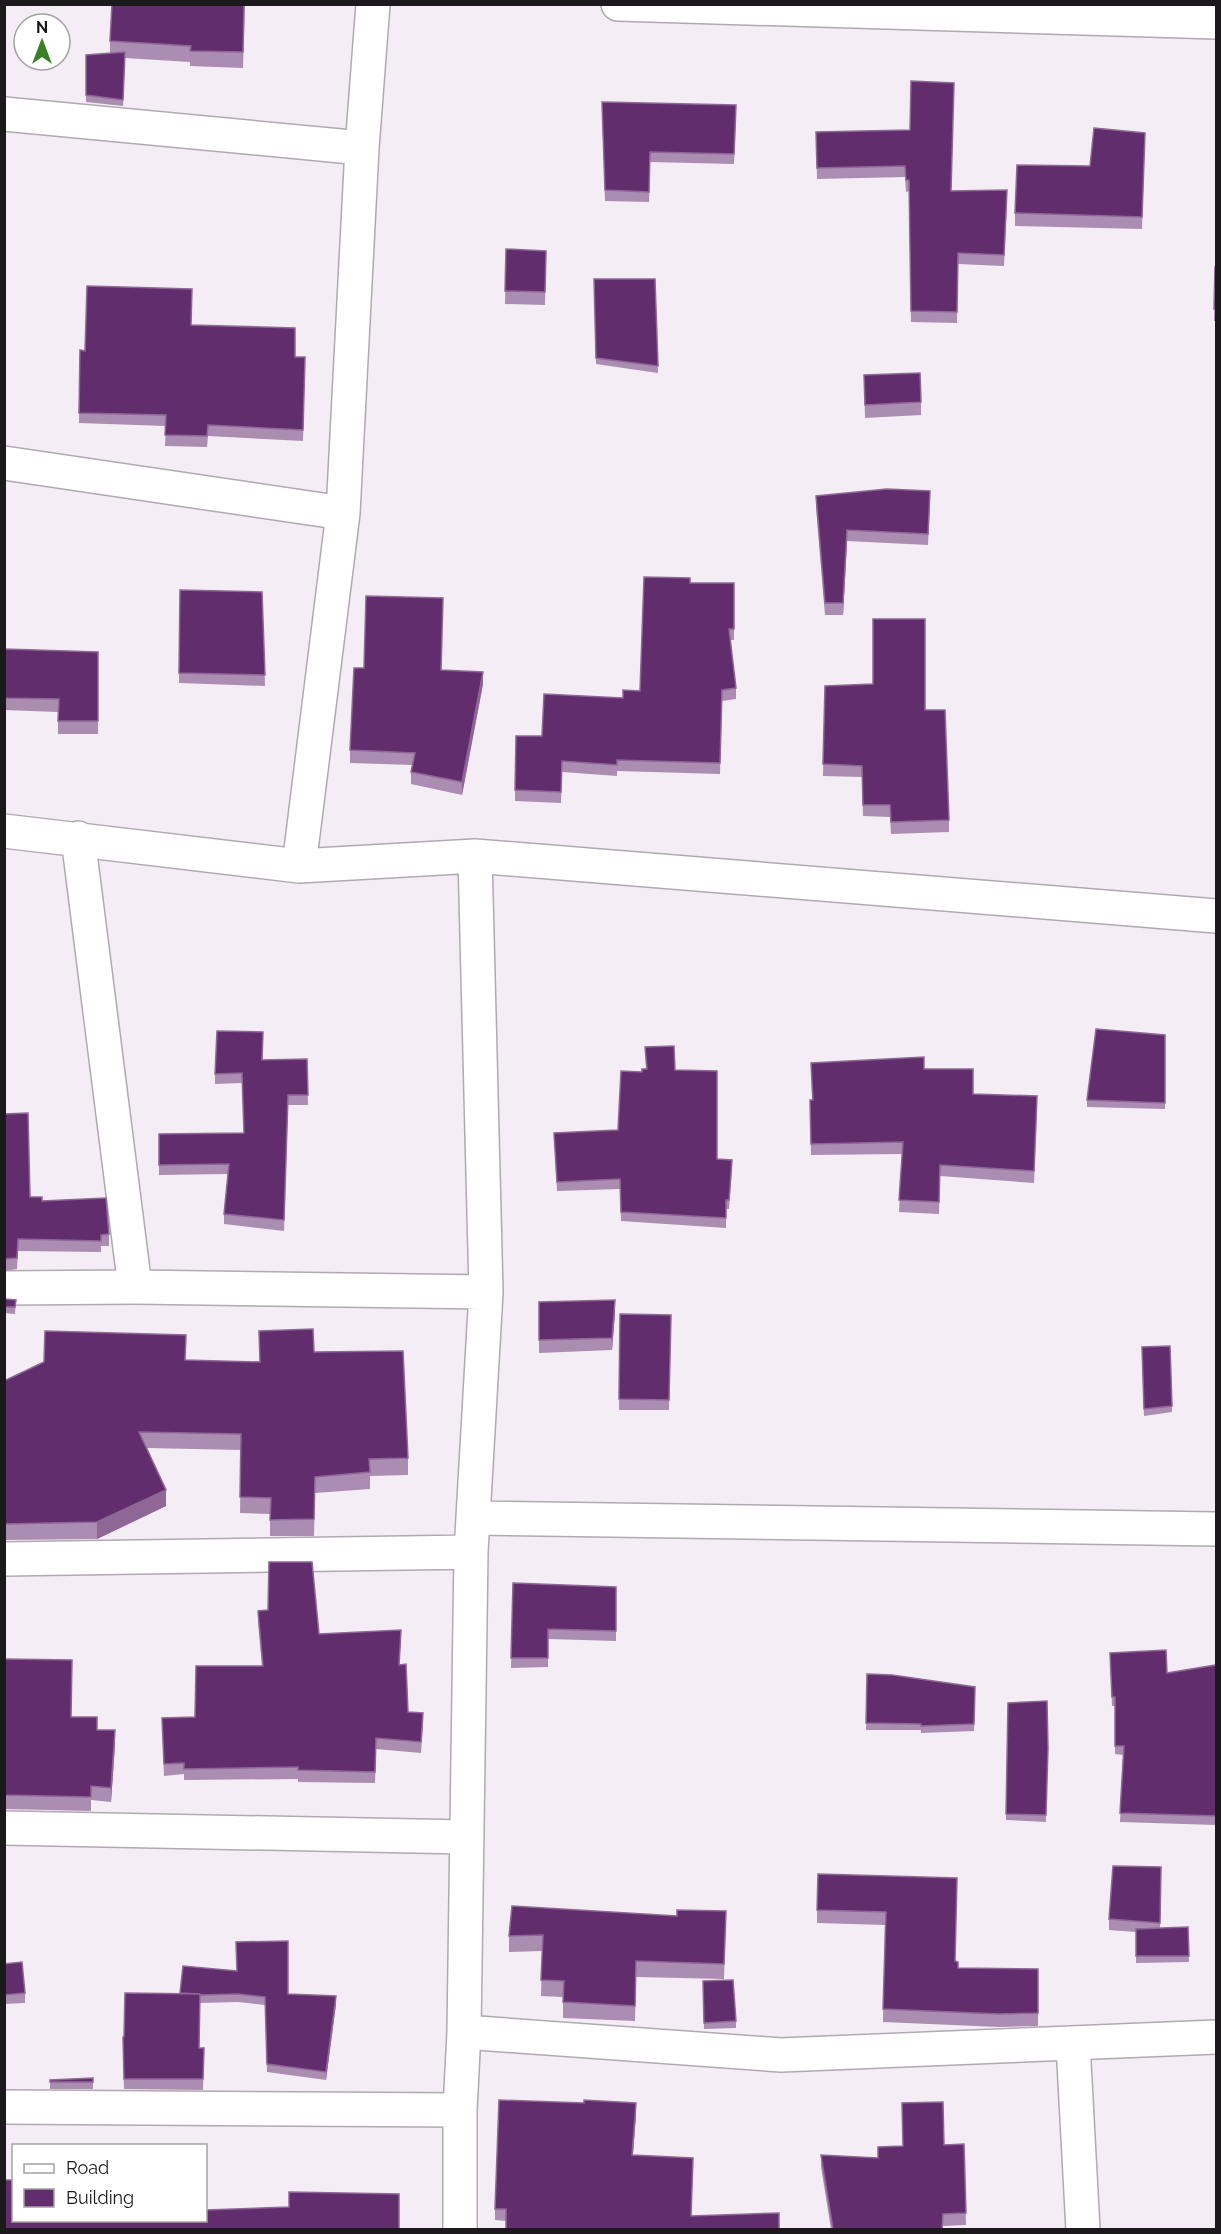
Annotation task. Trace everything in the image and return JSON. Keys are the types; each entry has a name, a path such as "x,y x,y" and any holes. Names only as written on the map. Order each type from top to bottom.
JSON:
{"street":[{"path":"299,866 343,513 362,148 373,4"},
{"path":"618,4 1216,22"},
{"path":"4,114 362,148"},
{"path":"4,463 343,513"},
{"path":"4,831 299,866 475,856 1216,916"},
{"path":"78,838 135,1287"},
{"path":"460,2229 460,2110 464,2032 471,1552 486,1292 475,856"},
{"path":"4,1288 135,1287 486,1292"},
{"path":"473,1518 1216,1530"},
{"path":"4,1559 471,1552"},
{"path":"4,1828 466,1837"},
{"path":"464,2032 781,2055 1216,2037"},
{"path":"1073,2044 1083,2229"},
{"path":"4,2107 460,2110"}],"building":[{"path":"112,4 244,4 243,52 190,51 191,46 110,41"},
{"path":"125,52 123,100 86,95 86,55"},
{"path":"911,81 954,83 951,191 1007,190 1004,255 958,253 957,312 911,311 909,180 906,180 905,166 817,168 816,132 910,130"},
{"path":"602,102 736,105 734,154 650,152 649,192 605,190"},
{"path":"1094,128 1145,133 1142,217 1015,213 1017,165 1090,166"},
{"path":"506,249 546,251 545,292 505,291"},
{"path":"1215,267 1216,309 1214,309"},
{"path":"594,279 655,279 658,366 596,358"},
{"path":"87,286 192,289 191,325 295,328 295,357 305,357 303,430 208,425 207,436 165,435 166,415 79,413 80,350 85,351"},
{"path":"920,373 921,402 865,405 864,375"},
{"path":"887,489 930,491 928,534 847,530 843,603 825,603 816,496"},
{"path":"644,577 690,578 690,583 734,583 734,629 729,629 736,688 722,690 720,763 617,760 617,765 562,761 561,792 515,790 516,736 542,736 544,694 623,698 623,690 640,691"},
{"path":"180,590 262,592 265,675 179,673"},
{"path":"366,596 443,598 441,670 483,672 462,782 411,772 415,753 350,750 354,668 364,668"},
{"path":"873,619 925,619 925,710 945,710 949,820 891,822 890,805 863,805 862,766 823,764 825,686 873,684"},
{"path":"4,649 98,652 98,721 58,721 59,699 4,698"},
{"path":"1096,1029 1165,1035 1165,1103 1087,1100"},
{"path":"217,1031 263,1032 262,1060 307,1059 308,1095 288,1095 284,1220 224,1214 229,1164 159,1165 159,1134 244,1133 242,1073 215,1074"},
{"path":"674,1046 675,1070 717,1071 717,1159 732,1160 729,1200 726,1200 726,1218 621,1212 620,1179 557,1182 554,1133 618,1130 621,1071 642,1072 642,1069 647,1069 645,1047"},
{"path":"924,1057 924,1069 973,1069 973,1094 1037,1096 1034,1171 940,1165 939,1202 899,1200 903,1142 811,1144 810,1100 813,1100 811,1063"},
{"path":"28,1113 30,1197 42,1197 42,1201 106,1198 109,1234 101,1235 101,1241 18,1239 17,1258 4,1259 4,1114"},
{"path":"4,1299 16,1300 15,1307 4,1307"},
{"path":"615,1300 612,1338 539,1340 539,1302"},
{"path":"620,1314 671,1315 669,1400 619,1399"},
{"path":"313,1329 314,1352 403,1351 408,1458 369,1459 370,1472 315,1477 314,1519 270,1520 271,1498 240,1497 241,1434 139,1432 166,1490 97,1522 5,1524 4,1381 44,1362 45,1331 186,1335 185,1360 260,1362 259,1331"},
{"path":"1170,1346 1172,1406 1144,1409 1142,1347"},
{"path":"269,1562 312,1562 319,1634 401,1630 399,1665 406,1664 408,1712 423,1713 421,1742 376,1738 375,1772 298,1770 298,1767 184,1769 184,1763 164,1764 162,1718 195,1717 196,1666 263,1666 258,1611 268,1610"},
{"path":"513,1583 616,1587 616,1631 548,1629 548,1658 511,1658"},
{"path":"1166,1650 1167,1673 1216,1665 1216,1816 1120,1813 1124,1746 1115,1746 1115,1697 1112,1697 1110,1653"},
{"path":"4,1659 72,1660 71,1717 97,1717 97,1730 115,1730 111,1788 91,1786 91,1797 4,1795"},
{"path":"867,1674 892,1675 975,1687 974,1724 921,1726 921,1724 866,1723"},
{"path":"1047,1701 1046,1815 1006,1814 1008,1703"},
{"path":"1113,1866 1161,1867 1160,1923 1109,1919"},
{"path":"818,1874 957,1878 955,1961 958,1962 958,1968 1038,1969 1038,2013 999,2014 883,2009 886,1912 817,1910"},
{"path":"512,1906 677,1916 677,1910 726,1911 724,1964 636,1961 635,2006 563,2002 564,1981 541,1980 543,1935 509,1936"},
{"path":"1188,1927 1189,1956 1136,1956 1136,1929"},
{"path":"288,1941 288,1994 336,1996 326,2072 267,2064 265,1997 180,1993 183,1966 237,1971 236,1942"},
{"path":"22,1962 25,1993 4,1995 4,1964"},
{"path":"733,1980 736,2021 704,2023 703,1981"},
{"path":"125,1993 200,1994 199,2048 204,2048 203,2079 124,2079"},
{"path":"93,2078 93,2082 50,2082 50,2080"},
{"path":"499,2100 584,2103 584,2100 636,2103 632,2155 693,2158 691,2216 779,2213 779,2229 506,2229 506,2209 495,2209"},
{"path":"943,2102 944,2145 964,2144 966,2213 943,2214 942,2229 833,2229 821,2155 878,2158 878,2147 903,2146 902,2103"},
{"path":"4,2180 12,2180 12,2222 207,2222 207,2210 289,2207 289,2192 399,2194 399,2229 4,2229"}]}
